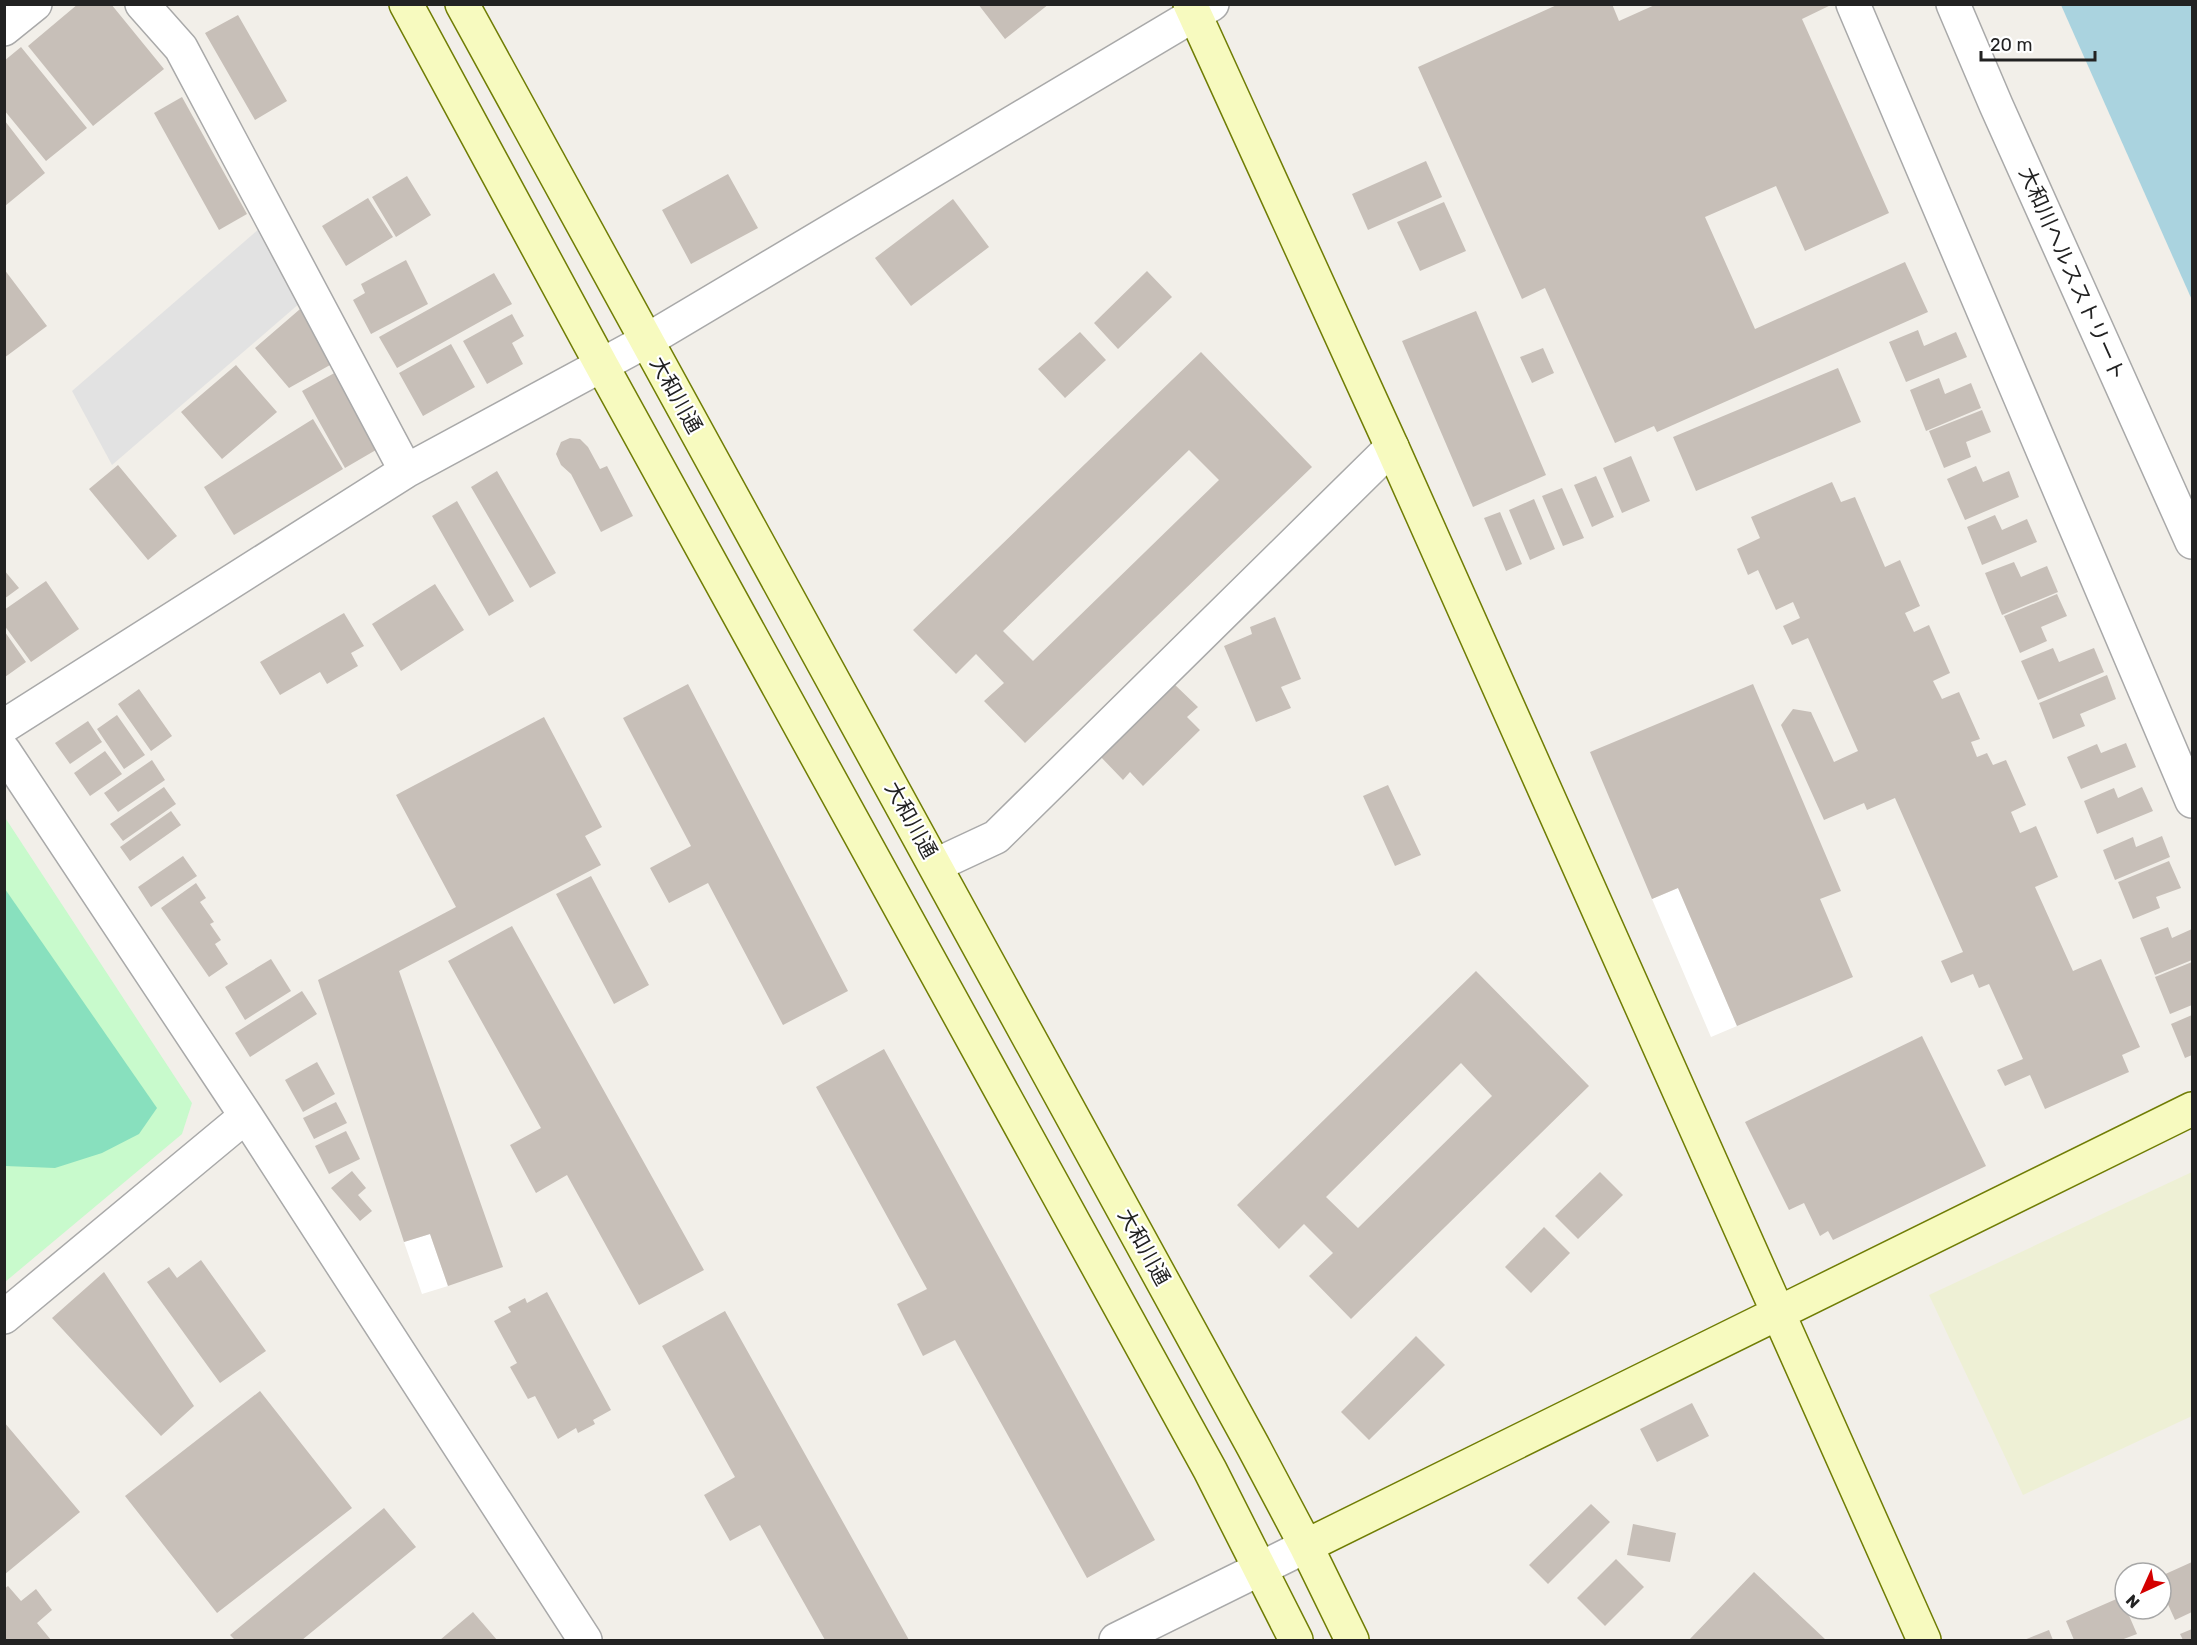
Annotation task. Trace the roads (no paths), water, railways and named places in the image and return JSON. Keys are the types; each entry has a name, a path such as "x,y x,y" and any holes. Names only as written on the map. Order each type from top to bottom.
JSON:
{"street":[{"path":"4,29 34,4"},
{"path":"142,4 181,48 406,471"},
{"path":"406,4 602,366 1210,1470 1296,1641"},
{"name":"大和川通","path":"462,4 1257,1453 1352,1641"},
{"path":"1853,4 2193,801"},
{"name":"大和川ヘルスストリート","path":"1953,4 1996,105 2193,542"},
{"path":"4,726 406,471 646,341 1199,8 1924,1641"},
{"path":"936,865 996,837 1392,447"},
{"path":"4,751 246,1116 585,1641"},
{"path":"1116,1641 2193,1109"},
{"path":"4,1317 246,1116"}],"water":[{"path":"2061,5 2192,5 2192,300"}]}
